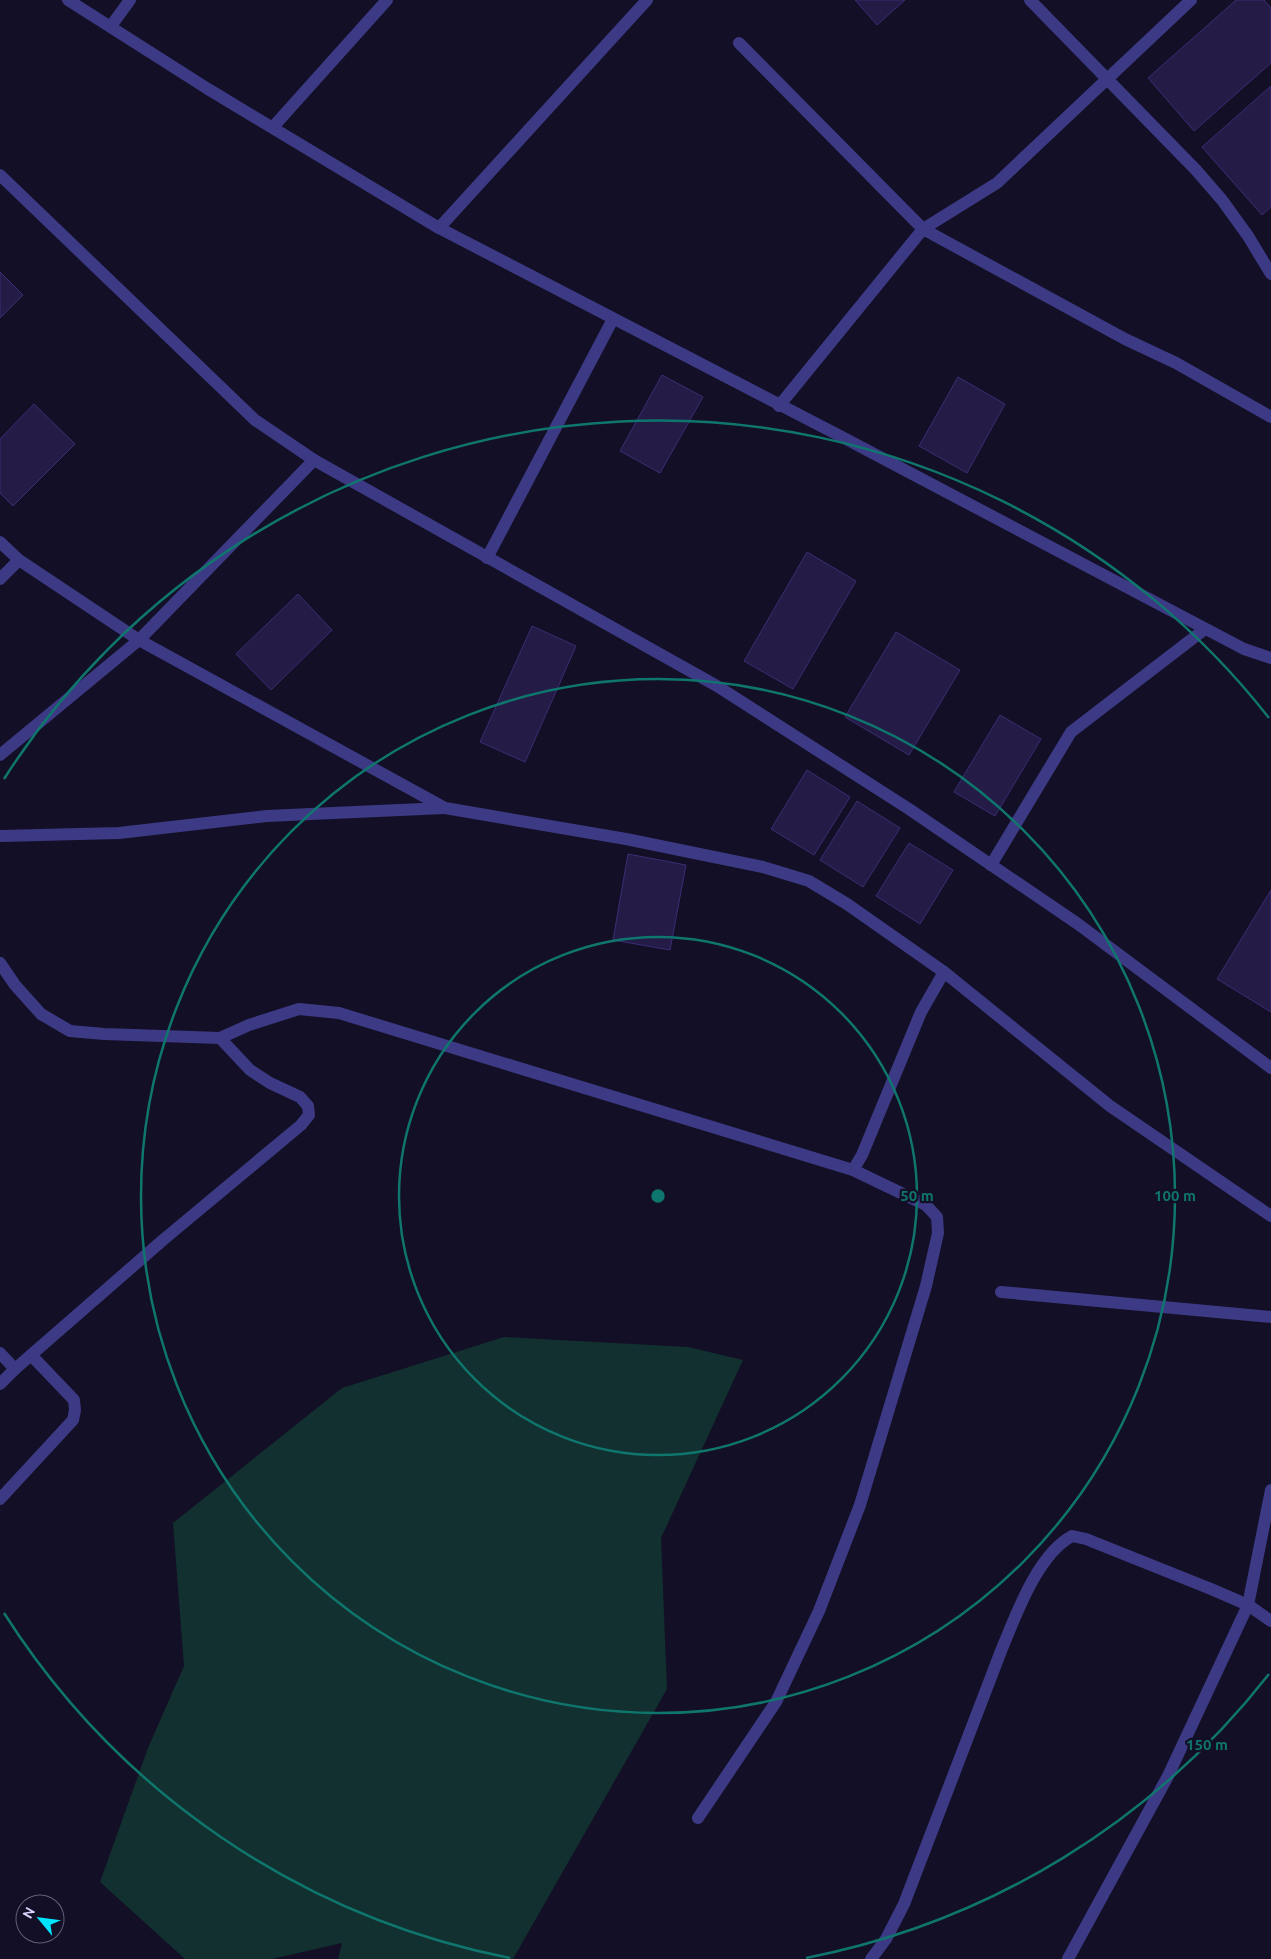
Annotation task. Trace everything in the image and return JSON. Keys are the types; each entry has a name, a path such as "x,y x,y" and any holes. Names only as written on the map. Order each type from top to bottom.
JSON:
{"street":[{"path":"68,0 208,89 439,228 779,406 844,438 1205,629 1244,649 1271,658"},
{"path":"110,26 130,0"},
{"path":"273,127 386,0"},
{"path":"439,228 647,0"},
{"path":"1030,0 1196,170 1222,200 1248,236 1271,274"},
{"path":"779,406 923,229 997,183 1191,0"},
{"path":"739,43 923,229 1125,339 1176,363 1271,417"},
{"path":"0,175 255,420 314,460 717,686 909,809 1078,924 1271,1068"},
{"path":"487,558 613,319"},
{"path":"0,755 139,640 314,460"},
{"path":"0,542 19,560 139,640 445,808"},
{"path":"0,579 19,560"},
{"path":"990,865 1071,732 1205,629"},
{"path":"0,836 119,833 267,816 445,808 666,847 764,867 809,881 847,904 944,972 1110,1106 1271,1216"},
{"path":"0,963 15,985 41,1014 70,1031 220,1038 249,1025 298,1009 339,1013 853,1170 919,1201 926,1205 937,1217 938,1233 926,1286 860,1505 819,1611 776,1702 698,1818"},
{"path":"853,1170 862,1155 920,1012 944,972"},
{"path":"0,1384 15,1368 163,1240 301,1125 308,1115 308,1106 300,1096 270,1083 250,1070 220,1038"},
{"path":"1001,1292 1271,1317"},
{"path":"0,1353 15,1368"},
{"path":"0,1499 73,1420 74,1400 31,1355"},
{"path":"1068,1959 1168,1776 1248,1605 1271,1490"},
{"path":"871,1959 886,1939 904,1904 1018,1611 1045,1561 1060,1543 1072,1536 1086,1539 1248,1605 1271,1621"}],"green space":[{"path":"504,1337 688,1347 743,1360 661,1538 667,1689 513,1959 338,1959 342,1943 272,1959 185,1959 100,1882 148,1748 184,1666 173,1523 342,1388"}],"building":[{"path":"855,0 905,0 877,25"},
{"path":"1236,0 1264,0 1271,8 1271,63 1194,131 1148,78"},
{"path":"1271,86 1271,207 1262,215 1202,147"},
{"path":"0,272 23,295 0,318"},
{"path":"662,375 703,397 660,473 620,451"},
{"path":"958,377 1005,404 967,473 919,446"},
{"path":"34,404 75,444 13,506 0,493 0,439"},
{"path":"807,552 856,581 793,689 744,661"},
{"path":"298,594 332,630 271,690 236,654"},
{"path":"532,626 576,646 525,762 480,742"},
{"path":"896,632 960,670 909,755 845,717"},
{"path":"1000,715 1041,739 995,816 954,792"},
{"path":"807,770 850,797 814,855 771,829"},
{"path":"857,801 900,828 863,887 820,860"},
{"path":"909,843 953,870 920,924 876,896"},
{"path":"628,854 686,865 670,950 613,940"},
{"path":"1271,890 1271,1012 1217,979"}]}
